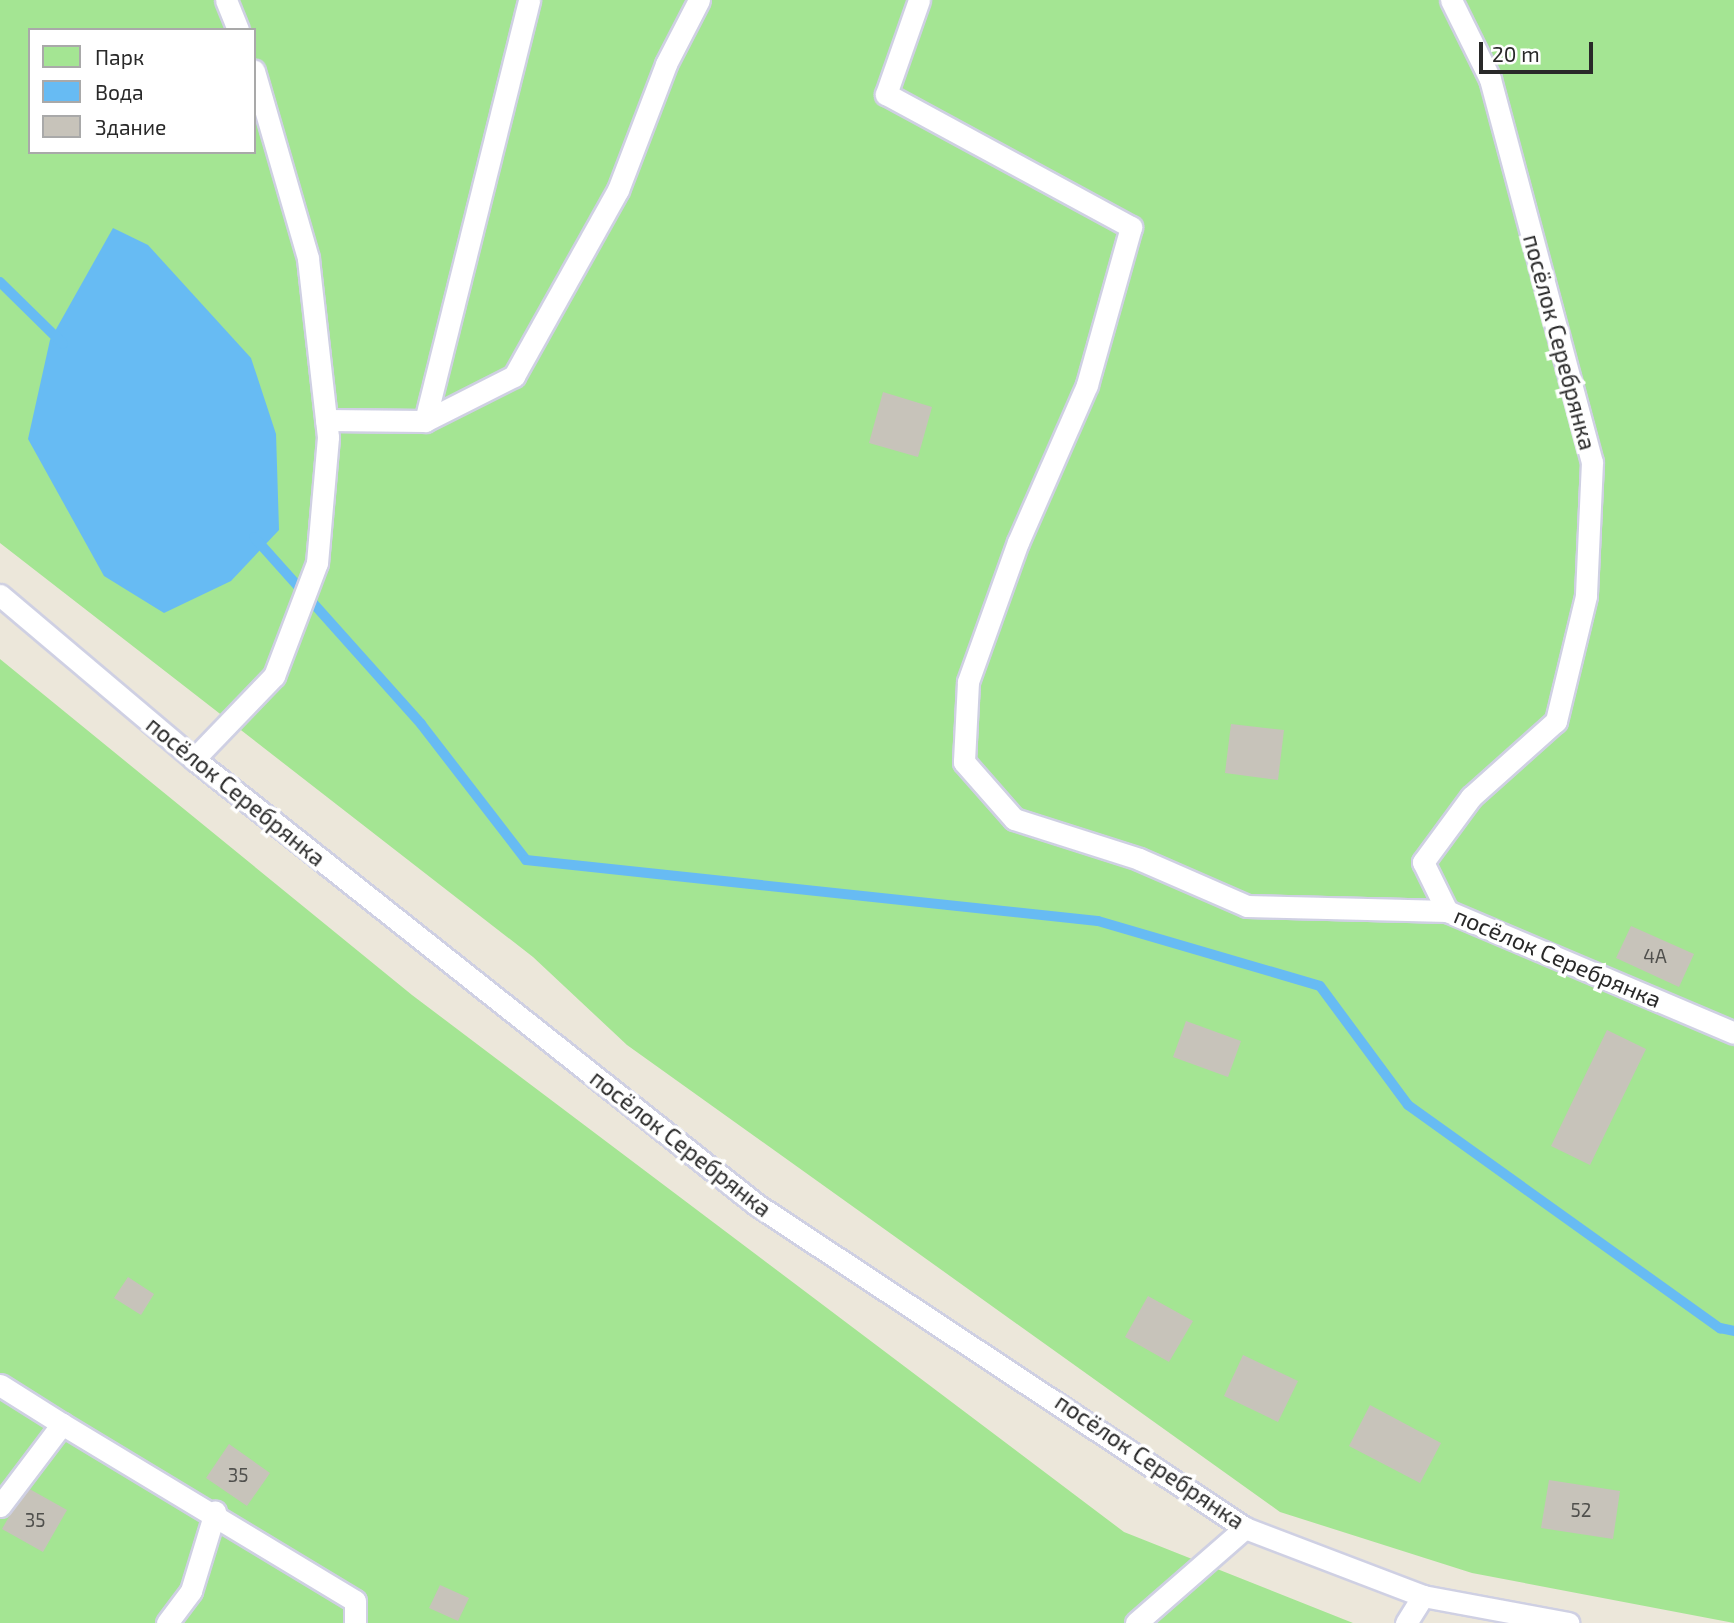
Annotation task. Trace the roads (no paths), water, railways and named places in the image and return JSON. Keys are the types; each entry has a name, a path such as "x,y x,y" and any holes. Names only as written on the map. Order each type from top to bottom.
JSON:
{"lane":[{"path":"226,0 237,28"},
{"path":"425,421 529,0"},
{"path":"326,420 425,421 514,376 618,190 666,64 698,0"},
{"path":"919,0 886,94 1131,227 1087,385 1018,542 968,682 964,762 1014,820 1139,859 1247,906 1447,911"},
{"name":"посёлок Серебрянка","path":"1451,0 1490,79 1592,461 1586,596 1556,721 1471,797 1423,862 1447,911 1734,1033"},
{"path":"194,760 274,676 317,563 326,420 308,258 256,78"},
{"name":"посёлок Серебрянка","path":"0,595 194,760 757,1205 1245,1528 1423,1597 1569,1623"},
{"path":"0,1385 215,1512 355,1601 355,1623"},
{"path":"0,1506 62,1424"},
{"path":"167,1623 191,1591 215,1512"},
{"path":"1136,1623 1245,1528"},
{"path":"1406,1623 1423,1597"}],"water":[{"path":"113,228 148,245 251,358 276,434 279,530 231,581 164,613 104,576 28,439 50,340"}],"waterway":[{"path":"0,282 63,344"},
{"path":"254,537 421,724 526,860 1098,921 1320,986 1408,1105 1720,1328 1734,1331"}]}
